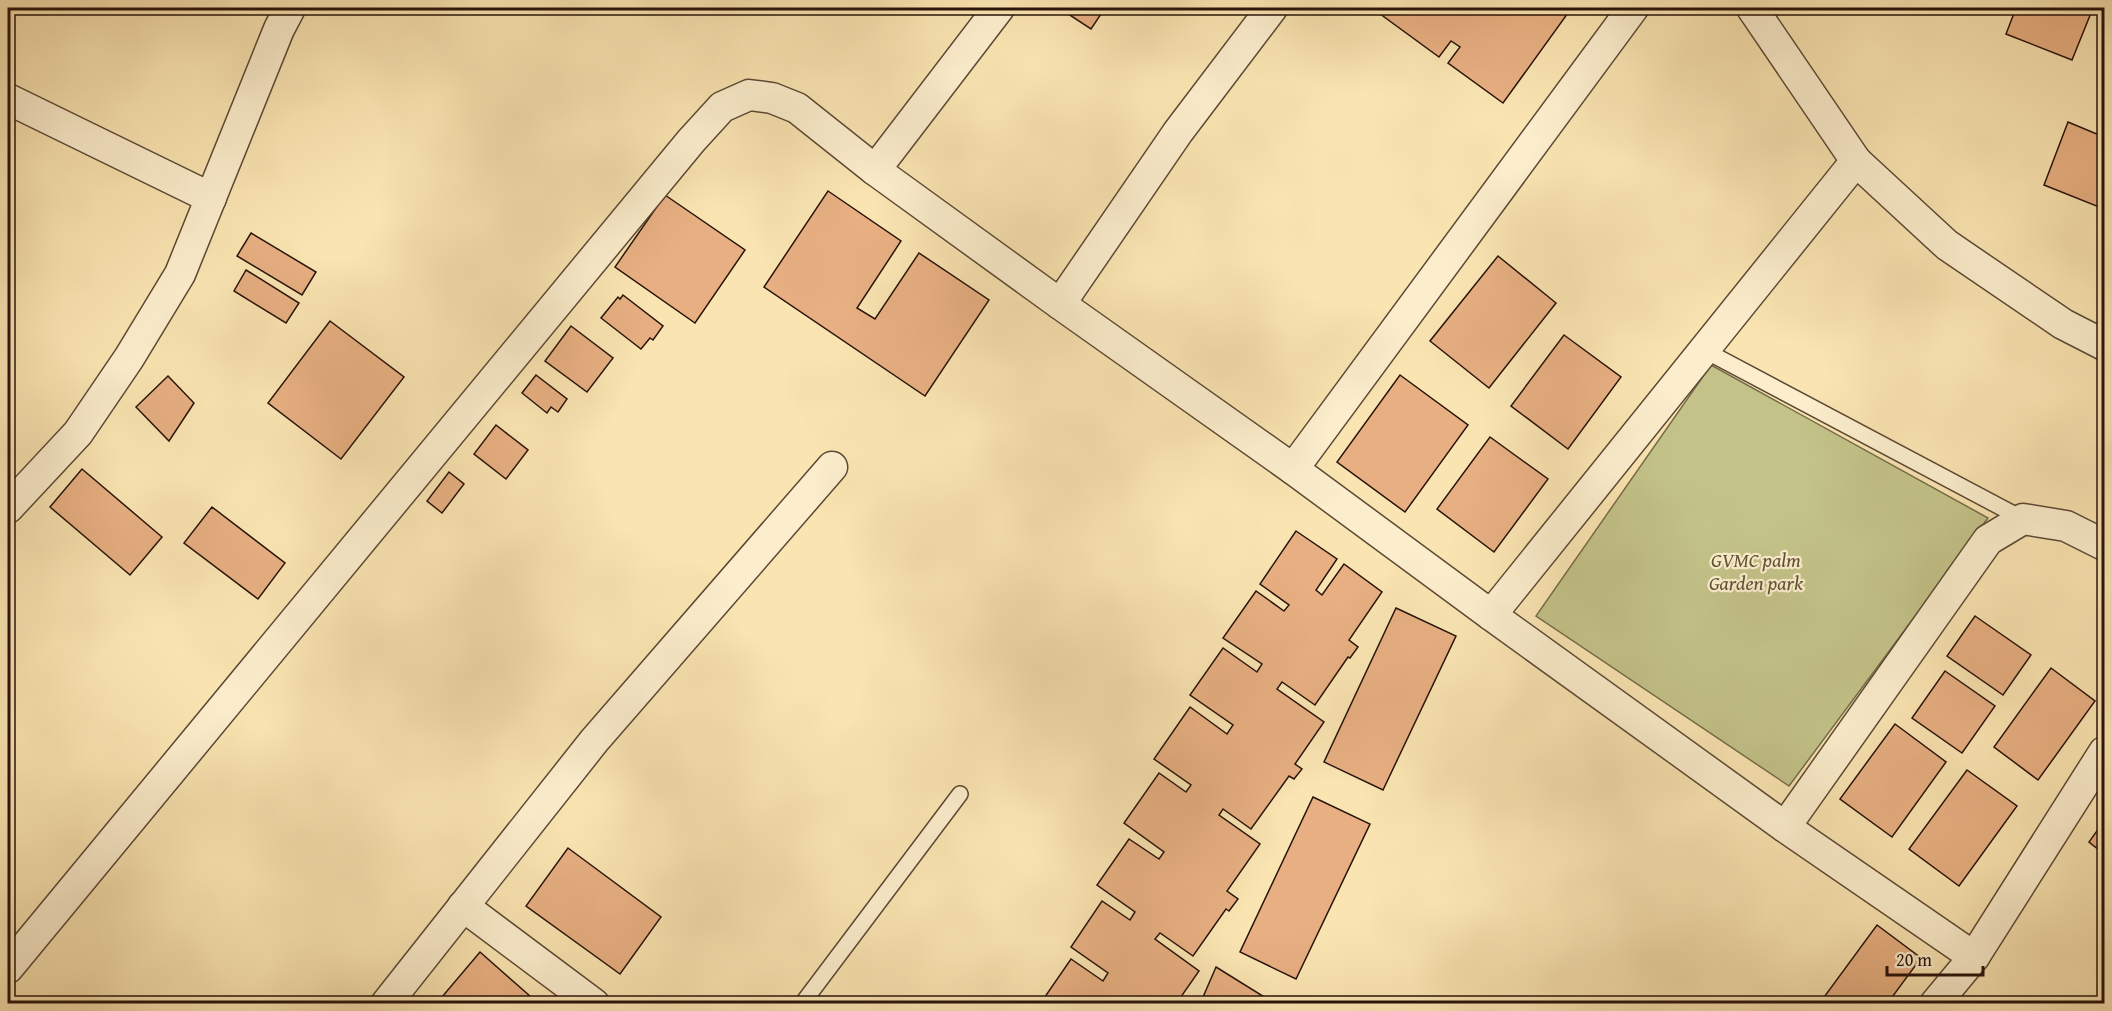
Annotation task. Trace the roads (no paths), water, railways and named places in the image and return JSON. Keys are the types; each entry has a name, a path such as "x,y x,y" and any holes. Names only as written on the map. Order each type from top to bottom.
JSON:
{"street":[{"path":"8,508 78,432 129,358 180,274 279,28 290,8"},
{"path":"875,170 999,8"},
{"path":"1060,304 1178,132 1272,8"},
{"path":"1293,469 1633,8"},
{"path":"1752,8 1856,161 1947,245 2063,324 2104,345"},
{"path":"8,968 691,141 722,107 749,95 772,98 798,108 875,170 1060,304 1293,469 1785,827 1974,957"},
{"path":"8,99 211,198"},
{"path":"1491,615 1856,161"},
{"path":"386,1004 594,741 832,467"},
{"path":"1785,827 1988,540 2022,519 2066,526 2104,545"},
{"path":"1935,1004 1974,957 2104,752"},
{"path":"463,906 594,1004"}],"lane":[{"path":"1704,350 2022,519"},
{"path":"802,1004 960,794"}],"park label":[{"name":"GVMC palm Garden park","path":"1756,570"}]}
